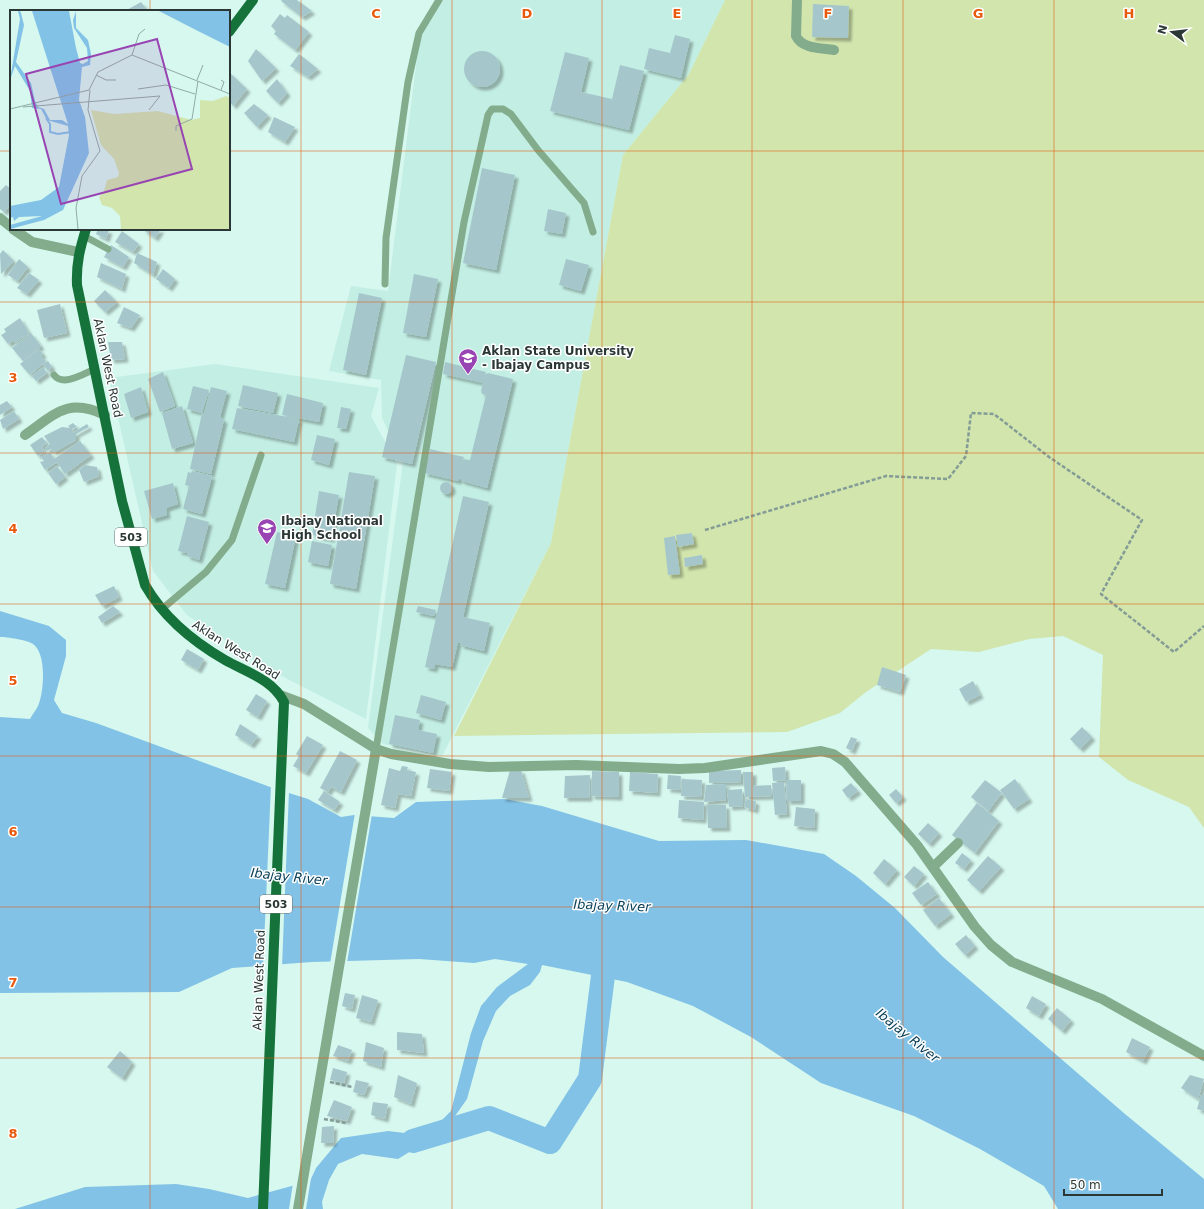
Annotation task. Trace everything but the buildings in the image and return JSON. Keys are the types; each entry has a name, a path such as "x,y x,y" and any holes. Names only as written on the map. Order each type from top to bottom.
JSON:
{"main road":[{"path":"230,31 254,0"},
{"name":"Aklan West Road","path":"85,233 78,252 76,267 77,285 140,572 150,594 187,635 225,660 270,684 280,694 284,702 263,1209"}],"street":[{"path":"797,0 796,36 798,41 804,45 834,50"},
{"path":"0,218 10,226"},
{"path":"15,230 32,242 78,252"},
{"path":"25,435 51,416 68,408 82,407 105,415"},
{"path":"280,694 304,704 376,749 408,758 489,767 576,765 679,770 705,768 821,751 833,754 845,762 917,845 975,927 991,945 1012,962 1102,999 1204,1056"},
{"path":"298,1209 376,749"},
{"path":"933,866 958,843"}],"lane":[{"path":"385,284 386,238 408,82 419,33 439,0"},
{"path":"376,749 464,222 488,115 492,109 503,109 512,114 538,150 584,202 593,232"},
{"path":"85,233 108,248"},
{"path":"54,375 57,378 65,380 95,369"},
{"path":"162,609 206,572 232,540 261,455"}],"path":[{"path":"705,530 886,476 948,479 966,456 971,413 994,414 1049,457 1142,520 1101,594 1174,652 1204,626"},
{"path":"319,1080 352,1087"},
{"path":"313,1116 346,1123"}],"shaded area":[{"name":"Aklan State University - Ibajay Campus","path":"442,0 725,0 689,74 623,155 551,543 442,756 383,744 368,728 403,462 382,418 381,380 329,371 351,286 388,291 420,33"},
{"name":"Ibajay National High School","path":"215,364 379,388 371,416 397,464 366,719 266,668 187,615 153,571 109,378"}],"green space":[{"path":"725,0 1204,0 1204,828 1189,807 1128,780 1099,757 1103,655 1063,636 1029,639 979,652 931,649 866,692 840,713 787,732 454,736 551,543 623,155 689,74"}],"water":[{"name":"Ibajay River","path":"0,611 49,626 66,640 66,656 54,700 62,713 96,723 270,787 308,799 341,817 354,815 394,818 416,802 504,799 542,806 659,841 746,840 824,854 856,876 895,908 943,957 1125,1114 1204,1179 1204,1209 1058,1209 1044,1186 980,1149 914,1116 821,1083 751,1037 693,1006 627,982 542,965 540,972 530,985 510,996 496,1011 483,1041 467,1099 439,1139 419,1146 398,1159 362,1154 338,1164 329,1180 322,1202 323,1209 15,1209 85,1187 176,1184 209,1189 248,1198 310,1181 316,1168 341,1138 388,1131 413,1134 433,1129 451,1111 471,1033 481,1006 497,987 528,964 495,959 474,963 419,959 312,962 232,968 179,992 0,993 0,717 30,719 40,700 43,674 41,656 33,644 22,640 0,637"}],"pier":[{"path":"271,785 289,791 282,967 263,968"},
{"path":"355,813 372,814 347,963 330,964"},
{"path":"312,1172 306,1209 289,1209 293,1183 309,1179"}],"waterway":[{"path":"413,1141 489,1118 550,1142 590,1079 607,944"}],"place":[{"name":"Aklan State University - Ibajay Campus","path":"468,375"},
{"name":"Ibajay National High School","path":"267,545"}]}
